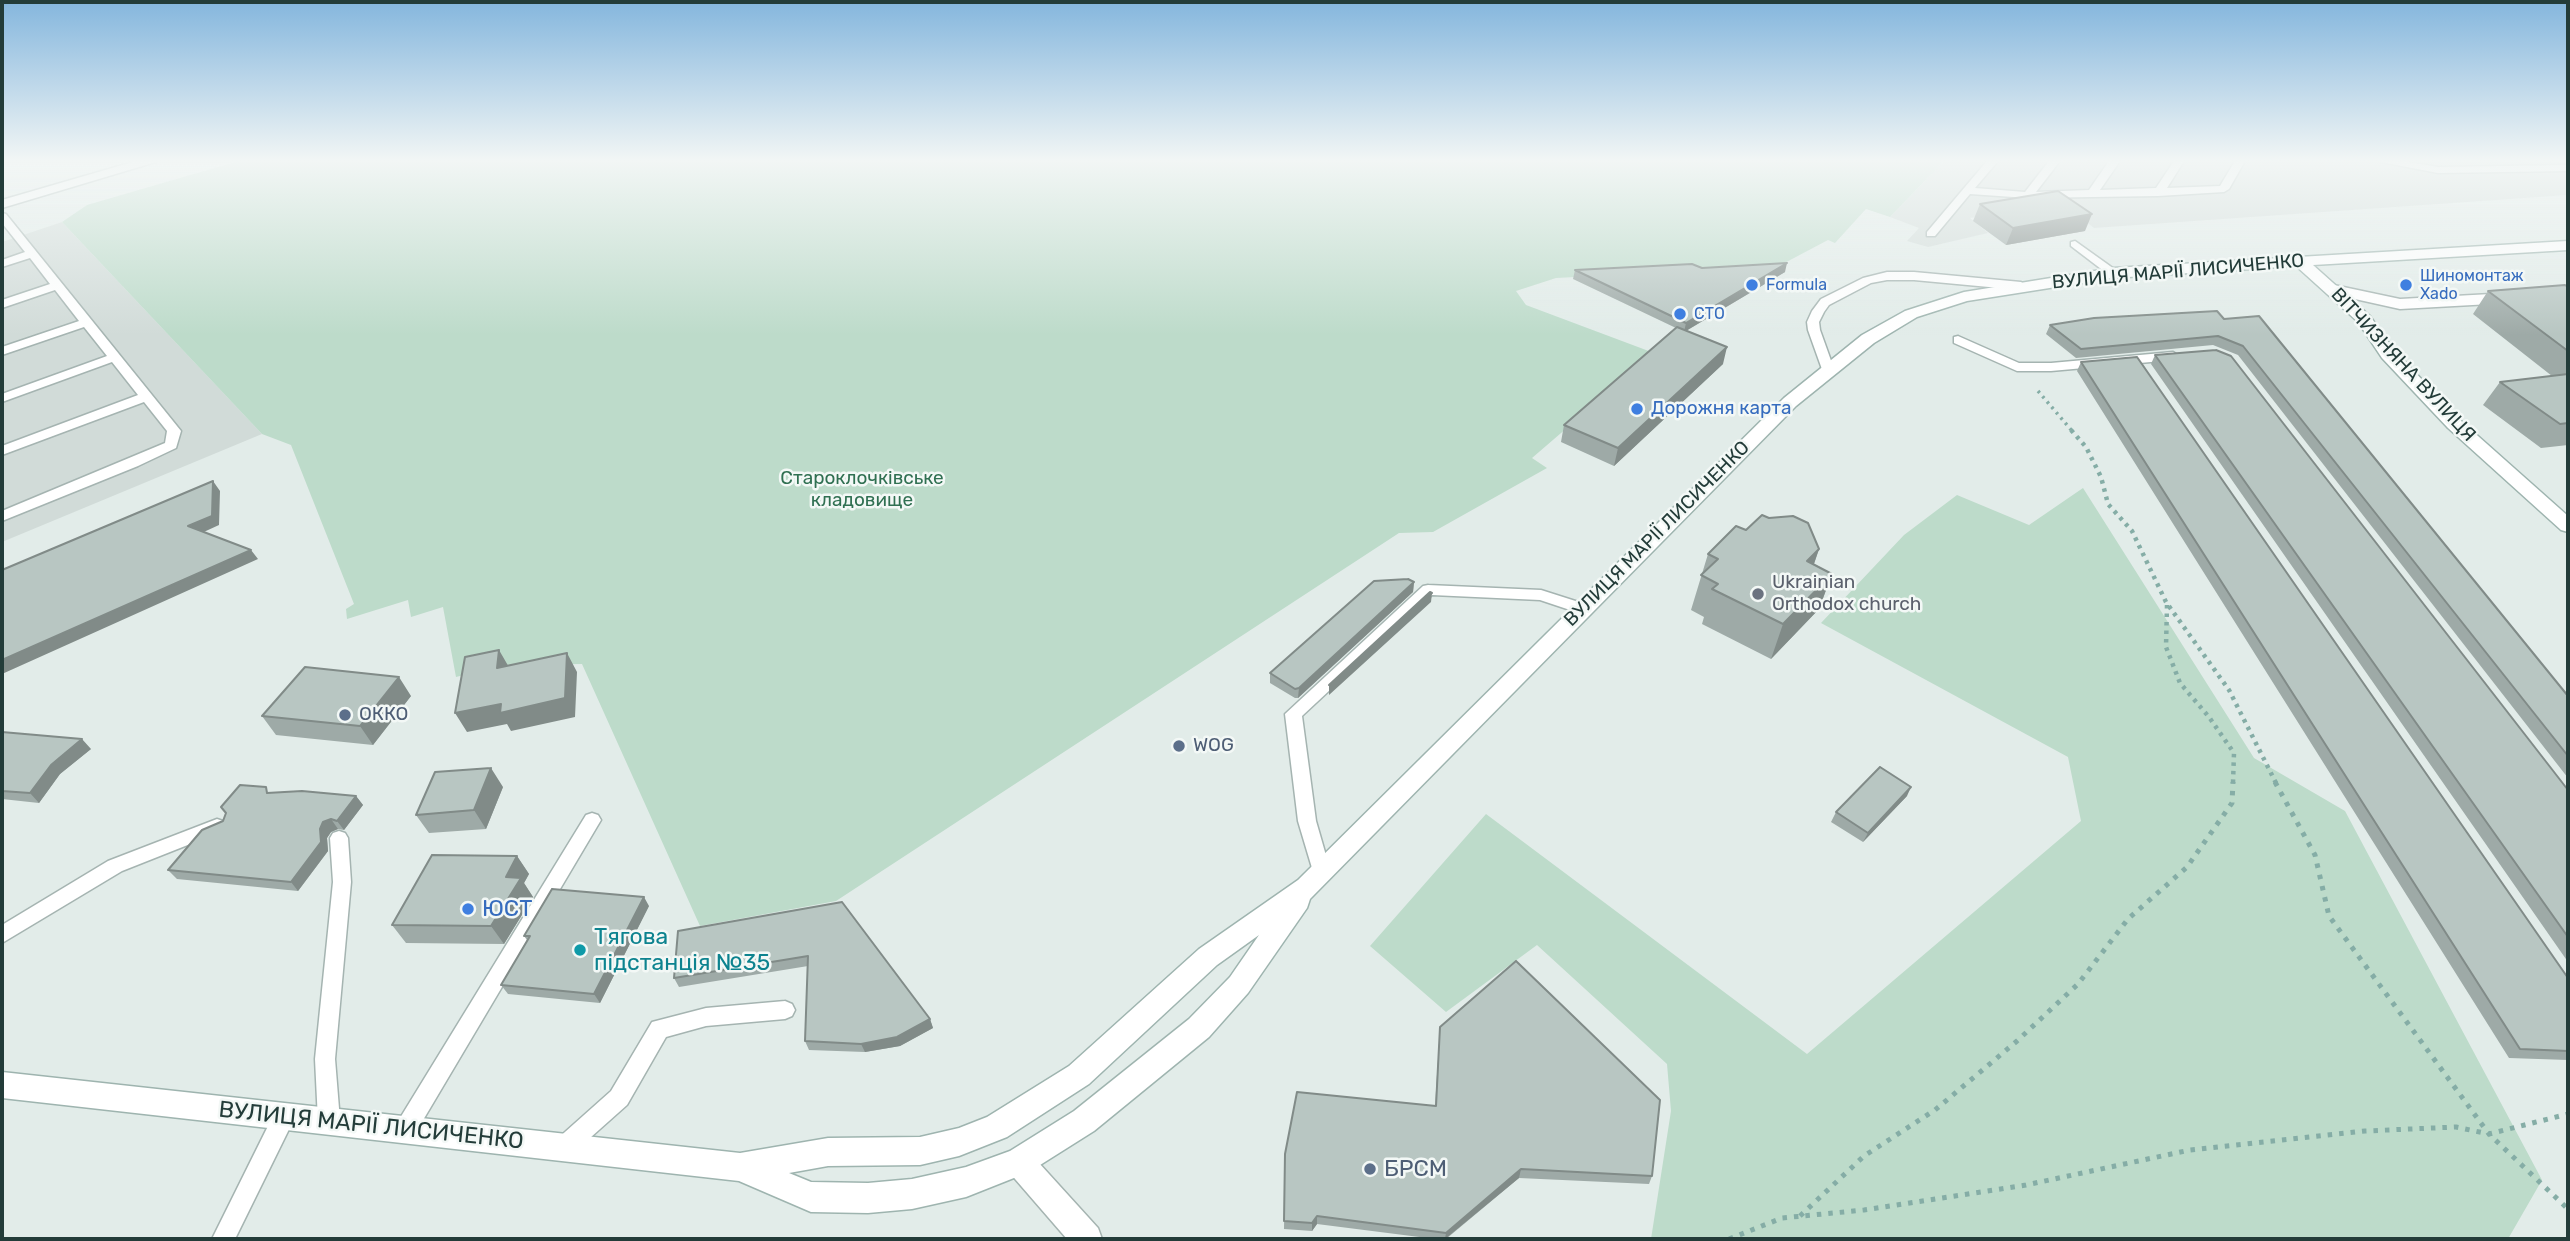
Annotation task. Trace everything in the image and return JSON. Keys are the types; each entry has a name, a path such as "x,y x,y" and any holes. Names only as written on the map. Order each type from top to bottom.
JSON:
{"main road":[{"name":"ВУЛИЦЯ МАРІЇ ЛИСИЧЕНКО","path":"2,1085 740,1167 811,1196 868,1198 912,1194 966,1182 1019,1162 1083,1121 1140,1079 1199,1028 1240,985 1315,880 1757,434 1828,369 1868,339 1911,314 1964,297 2113,273 2568,245"},
{"name":"ВІТЧИЗНЯНА ВУЛИЦЯ","path":"2300,262 2364,319 2388,354 2454,425 2568,526"},
{"path":"2334,290 2400,304 2527,298"},
{"name":"ВУЛИЦЯ МАРІЇ ЛИСИЧЕНКО","path":"740,1167 828,1152 920,1151 959,1142 998,1127 1079,1075 1208,957 1315,880"},
{"path":"1019,1162 1087,1239"}],"lane":[{"path":"2,516 171,445 174,431 4,219"},
{"path":"1931,234 1944,219"},
{"path":"2075,244 2113,273"},
{"path":"2,264 32,254"},
{"path":"1828,369 1813,322 1825,302 1867,279 1914,276 2021,286"},
{"path":"2,304 57,285"},
{"path":"2,351 87,322"},
{"path":"1958,340 2017,367 2142,365 2188,355"},
{"path":"2,398 115,357"},
{"path":"2,451 146,396"},
{"path":"1315,880 1293,714 1428,590 1541,595 1582,609"},
{"path":"405,1130 592,820"},
{"path":"2,935 114,866 223,824"},
{"path":"329,1121 325,1059 342,882 339,838"},
{"path":"564,1147 619,1098 659,1029 706,1017 785,1010"},
{"path":"223,1239 284,1117"}],"path":[{"path":"2017,367 2086,447 2101,477 2108,504 2132,531 2166,602 2230,690 2263,760 2315,855 2329,916 2489,1135 2568,1209"},
{"path":"1800,1217 1864,1156 1935,1110 2017,1041 2068,993 2128,919 2187,867 2232,803 2234,753 2180,683 2166,647 2166,602"},
{"path":"1729,1239 1782,1219 1864,1210 2026,1185 2190,1150 2365,1130 2456,1127 2489,1135 2568,1114"}],"shaded area":[{"path":"1895,219 1971,219 1988,233 1928,247 1907,241 1919,228"},
{"path":"2082,219 2225,219 2094,228"},
{"path":"62,222 262,434 2,542 2,242"}],"green space":[{"name":"Староклочківське кладовище","path":"67,219 1857,219 1835,243 1828,240 1777,267 1556,278 1516,291 1526,305 1654,353 1532,458 1547,468 1433,532 1399,533 836,901 700,926 582,664 502,665 456,677 443,607 411,617 408,600 347,619 346,609 354,604 291,445 262,434 62,222"},
{"path":"2083,488 2254,758 2345,811 2542,1180 2508,1239 1651,1239 1671,1111 1667,1064 1537,945 1446,1012 1370,946 1486,814 1807,1054 2081,821 2068,757 1821,623 1904,535 1957,495 2029,525"}],"building":[{"path":"2001,219 2064,219 2013,228"},
{"name":"СТО","path":"1787,263 1686,323 1575,270 1692,264 1702,268"},
{"path":"2565,285 2568,287 2568,351 2488,291"},
{"path":"2217,311 2224,319 2259,316 2568,696 2568,756 2243,346 2218,336 2081,349 2050,325 2094,318"},
{"name":"Дорожня карта","path":"1677,327 1727,347 1618,448 1564,425"},
{"path":"2216,350 2231,356 2568,790 2568,937 2155,355"},
{"path":"2137,357 2568,978 2568,1051 2520,1049 2081,362"},
{"path":"2568,374 2568,423 2560,424 2500,382"},
{"path":"213,481 212,516 188,526 251,550 2,660 2,570"},
{"path":"1762,515 1769,518 1793,516 1808,523 1819,549 1807,561 1832,574 1783,624 1712,589 1718,584 1701,575 1718,559 1708,554 1736,526 1746,530"},
{"path":"1408,579 1414,582 1299,688 1295,689 1270,673 1374,581"},
{"path":"1430,592 1432,593 1329,685"},
{"path":"499,650 497,668 567,653 565,698 500,713 501,704 455,713 465,657"},
{"path":"305,667 399,677 360,726 262,716"},
{"path":"2,732 82,739 51,765 30,793 2,791"},
{"path":"1880,767 1911,787 1868,833 1836,812"},
{"path":"491,768 474,810 416,815 435,772"},
{"path":"240,785 266,787 267,793 302,791 356,796 337,821 331,819 323,822 320,829 321,842 291,882 168,870 202,830 223,821 226,813 221,807"},
{"path":"432,855 517,856 506,877 521,878 491,926 392,925"},
{"name":"Тягова пiдстанцiя №35","path":"552,889 644,897 594,994 501,985 530,936 524,936"},
{"path":"842,902 930,1019 897,1037 861,1044 805,1041 808,956 674,978 678,931"},
{"path":"1516,961 1660,1100 1652,1176 1521,1169 1446,1233 1317,1216 1312,1223 1284,1221 1285,1154 1297,1092 1436,1106 1440,1027"}],"place":[{"name":"Formula","path":"1752,285"},
{"name":"Шиномонтаж Xado","path":"2406,285"},
{"name":"СТО","path":"1680,314"},
{"name":"Дорожня карта","path":"1637,409"},
{"name":"Ukrainian Orthodox church","path":"1758,594"},
{"name":"ОККО","path":"345,715"},
{"name":"WOG","path":"1179,746"},
{"name":"ЮСТ","path":"468,909"},
{"name":"Тягова пiдстанцiя №35","path":"580,950"},
{"name":"БРСМ","path":"1370,1169"}]}
